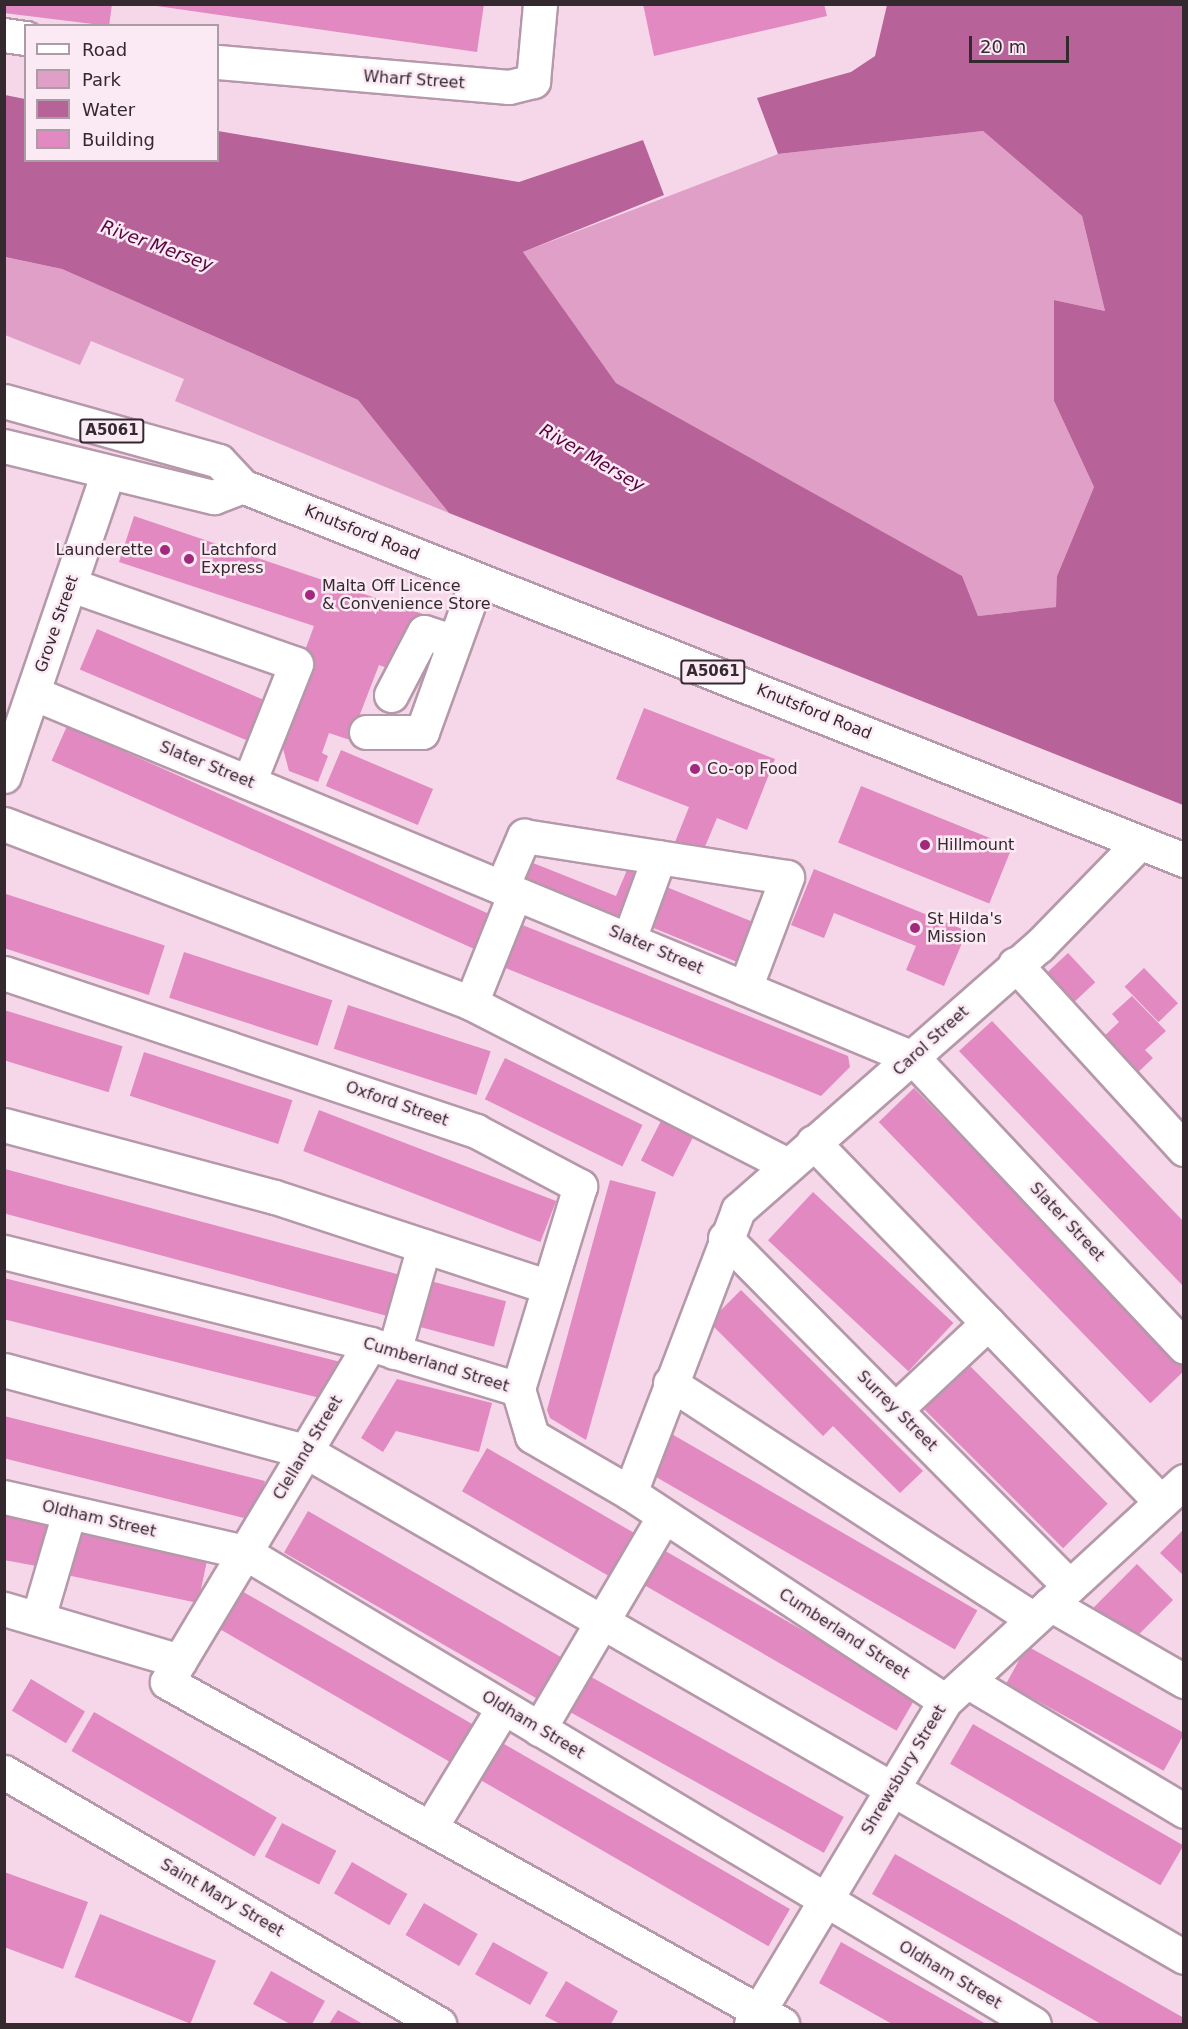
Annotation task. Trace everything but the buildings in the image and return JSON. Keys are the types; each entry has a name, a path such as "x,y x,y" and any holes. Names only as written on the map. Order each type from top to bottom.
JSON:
{"main road":[{"name":"Wharf Street","path":"219,62 509,87 533,81 540,4"},
{"path":"4,35 24,38"},
{"name":"Knutsford Road","path":"4,401 219,461 242,486 1184,860"},
{"name":"A5061","path":"4,446 213,497 242,486"},
{"name":"Grove Street","path":"4,776 108,472"},
{"path":"366,732 422,732 477,580"},
{"path":"71,585 296,664 249,782"},
{"path":"391,695 424,632 454,642"},
{"name":"Slater Street","path":"33,693 913,1058 1184,1347"},
{"path":"4,824 471,1003 788,1165"},
{"path":"471,1003 524,836 787,877 745,988"},
{"name":"Carol Street","path":"630,1493 725,1238 738,1210 813,1142 913,1058 1015,964 1139,843"},
{"path":"629,939 659,857"},
{"path":"1015,964 1184,1149"},
{"name":"Oxford Street","path":"4,973 476,1131 580,1186 518,1389"},
{"path":"4,1125 275,1197 548,1287"},
{"path":"813,1142 988,1323 1172,1491"},
{"name":"Surrey Street","path":"725,1238 896,1410 1051,1603"},
{"name":"Clelland Street","path":"424,1246 382,1348 307,1452 244,1552 167,1682 430,1828"},
{"name":"Cumberland Street","path":"4,1252 382,1348 518,1389 532,1436 956,1691 1184,1811"},
{"path":"896,1410 988,1323"},
{"path":"4,1370 307,1452 1184,1957"},
{"path":"670,1383 1184,1681"},
{"name":"Shrewsbury Street","path":"764,2020 827,1901 956,1691 1172,1491"},
{"name":"Oldham Street","path":"4,1497 244,1552 1034,2025"},
{"path":"38,1618 69,1513"},
{"path":"539,1729 664,1516"},
{"path":"4,1609 179,1661"},
{"path":"503,1708 430,1828 764,2020"},
{"name":"Saint Mary Street","path":"4,1772 439,2025"}],"green space":[{"path":"983,131 1082,216 1105,311 1054,300 1054,401 1094,487 1057,576 1057,607 978,616 961,576 616,383 523,252 778,154"},
{"path":"4,257 62,269 358,400 449,513 175,401 184,379 91,341 80,365 5,335"}],"water":[{"name":"River Mersey","path":"887,5 1183,5 1183,805 449,513 358,400 62,269 5,257 5,95 24,99 24,162 219,162 219,131 519,182 643,140 664,195 523,252 616,383 962,576 978,616 1056,607 1057,576 1094,487 1054,401 1054,300 1105,311 1082,216 983,131 778,154 757,98 851,72 875,56"}],"place":[{"name":"Launderette","path":"165,550"},
{"name":"Latchford Express","path":"189,559"},
{"name":"Malta Off Licence & Convenience Store","path":"310,595"},
{"name":"Co-op Food","path":"695,769"},
{"name":"Hillmount","path":"925,845"},
{"name":"St Hilda's Mission","path":"915,928"}]}
